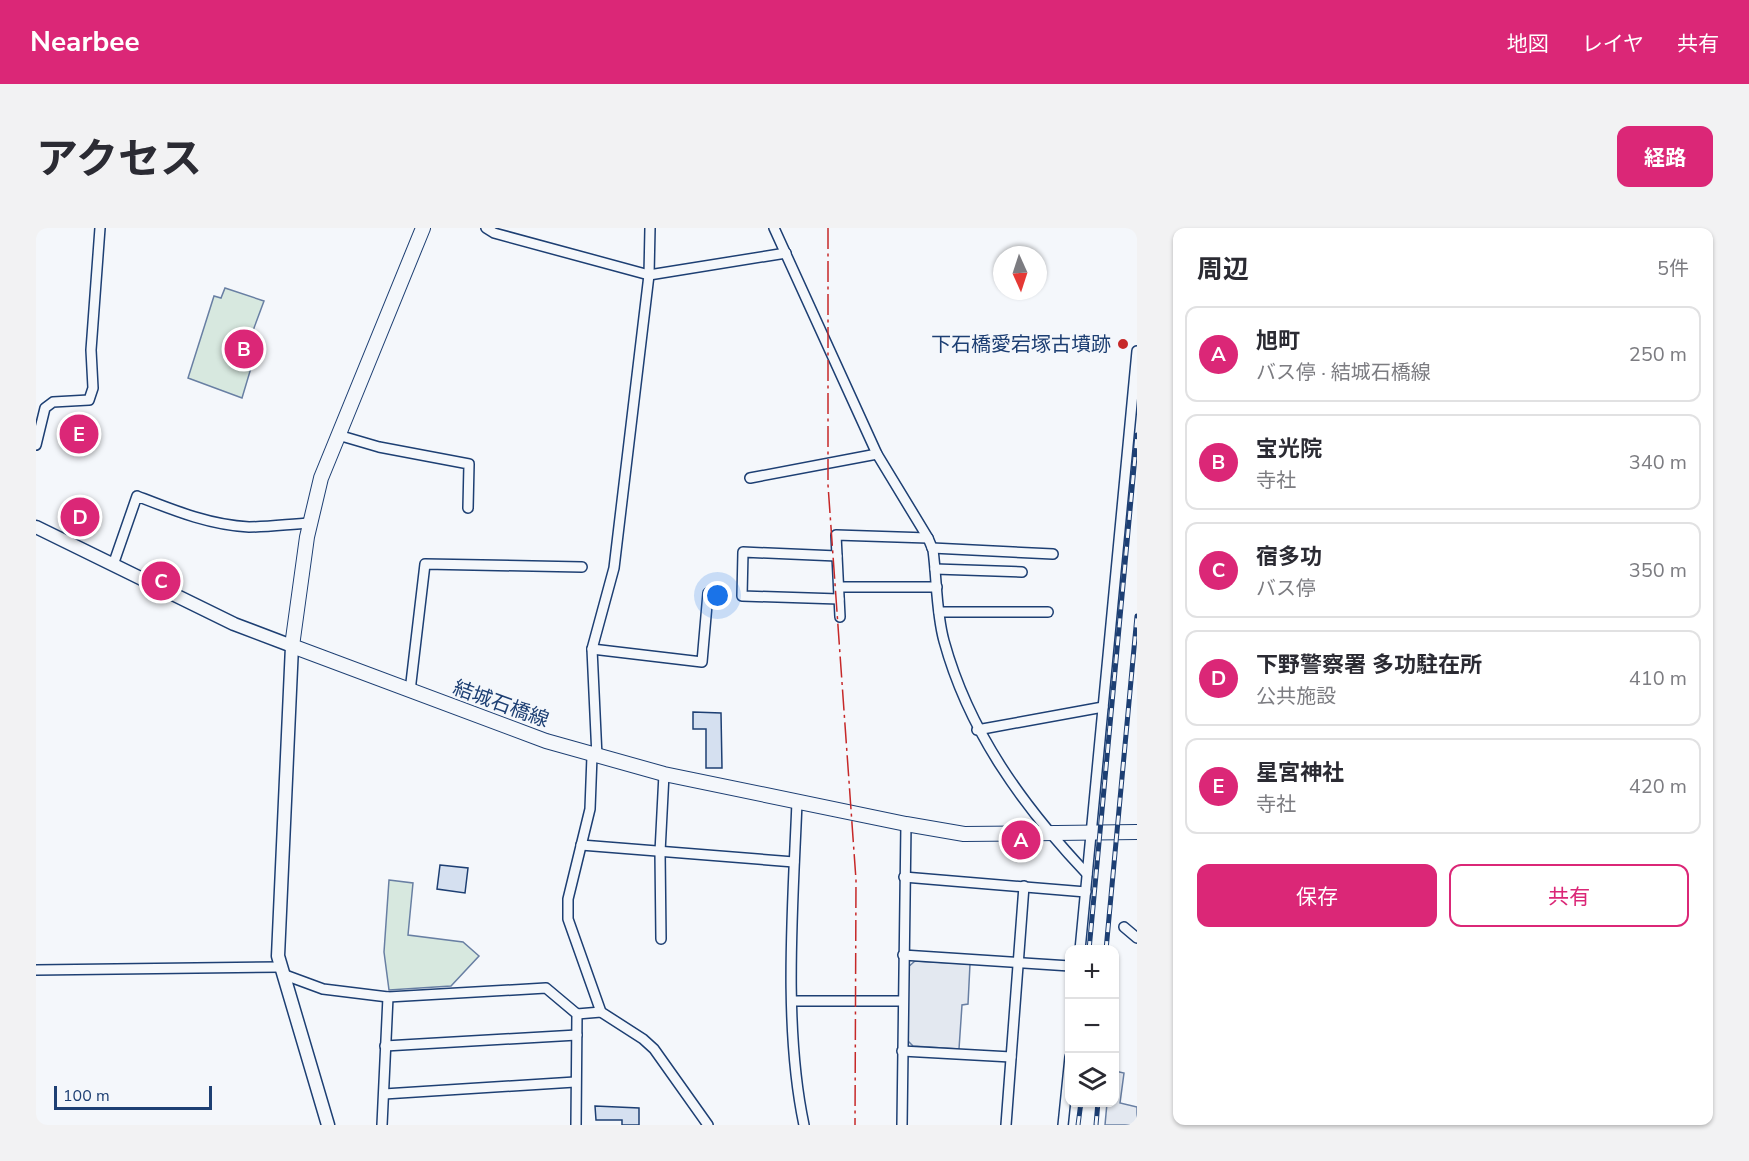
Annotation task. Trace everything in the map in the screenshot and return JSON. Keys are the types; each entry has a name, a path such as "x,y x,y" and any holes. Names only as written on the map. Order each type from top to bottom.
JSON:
{"main road":[{"path":"292,646 310,523 321,478 423,228"},
{"name":"結城石橋線","path":"292,646 410,691 595,756 664,774 964,834 1137,832"}],"street":[{"path":"36,445 45,408 53,402 89,400 93,388 91,350 100,228"},
{"path":"486,228 494,233 648,275 786,253"},
{"path":"601,1012 568,919 568,899 590,809 595,756 591,649 614,568 648,275 650,228"},
{"path":"774,228 877,454 928,538 932,548 944,642 977,730 1048,832 1087,874"},
{"path":"1081,945 1137,351"},
{"path":"338,435 379,447 469,464 468,508"},
{"path":"750,478 877,454"},
{"path":"112,565 137,496 187,516 224,524 250,527 310,523"},
{"path":"36,527 234,624 292,646 278,956 328,1125"},
{"path":"840,617 836,535 928,538"},
{"path":"932,548 1053,554"},
{"path":"837,556 743,552 742,596 839,599"},
{"path":"410,691 424,564 582,567"},
{"path":"935,569 1022,572"},
{"path":"839,587 937,587"},
{"path":"591,649 702,662 708,593"},
{"path":"939,612 1048,612"},
{"path":"977,730 1103,707"},
{"path":"661,939 660,852 664,774"},
{"path":"797,802 793,1001 795,1082 804,1125"},
{"path":"902,1125 906,824"},
{"path":"581,846 795,862"},
{"path":"904,877 1086,892"},
{"path":"1006,1125 1024,886"},
{"path":"1124,927 1137,938"},
{"path":"903,956 1065,966"},
{"path":"36,970 283,971 323,989 388,998 546,988 577,1014 601,1012 643,1039 654,1049 708,1125"},
{"path":"382,1125 388,998"},
{"path":"793,1001 903,1001"},
{"path":"576,1125 577,1014"},
{"path":"385,1046 577,1035"},
{"path":"902,1051 1011,1057"},
{"path":"384,1094 575,1082"},
{"path":"1063,1125 1065,1105"}],"shaded area":[{"path":"225,288 264,301 251,336 241,342 234,360 251,368 242,398 188,378 214,296 221,298"},
{"path":"389,880 413,883 408,935 463,942 479,956 451,986 389,990 384,952"},
{"path":"915,961 970,964 968,1004 962,1005 959,1049 913,1046 907,1040 907,968"},
{"path":"1119,1072 1124,1073 1120,1103 1137,1107 1137,1125 1105,1125 1107,1107 1119,1107"}],"building":[{"path":"74,500 94,510 81,535 70,530 75,519 67,516"},
{"path":"693,712 721,713 722,768 706,768 706,729 693,729"},
{"path":"440,865 468,868 465,893 437,889"},
{"path":"595,1106 639,1108 639,1125 622,1125 622,1120 596,1120"}],"railway":[{"path":"1089,945 1137,435"},
{"path":"1106,945 1137,616"},
{"path":"1078,1125 1080,1107"},
{"path":"1096,1125 1098,1107"}],"power":[{"path":"828,228 828,485 856,880 855,1125"}],"place":[{"name":"下石橋愛宕塚古墳跡","path":"1123,344"},
{"name":"宝光院","path":"244,349"},
{"name":"星宮神社","path":"79,434"},
{"name":"下野警察署 多功駐在所","path":"80,517"},
{"name":"宿多功","path":"161,581"},
{"name":"旭町","path":"1021,840"}]}
